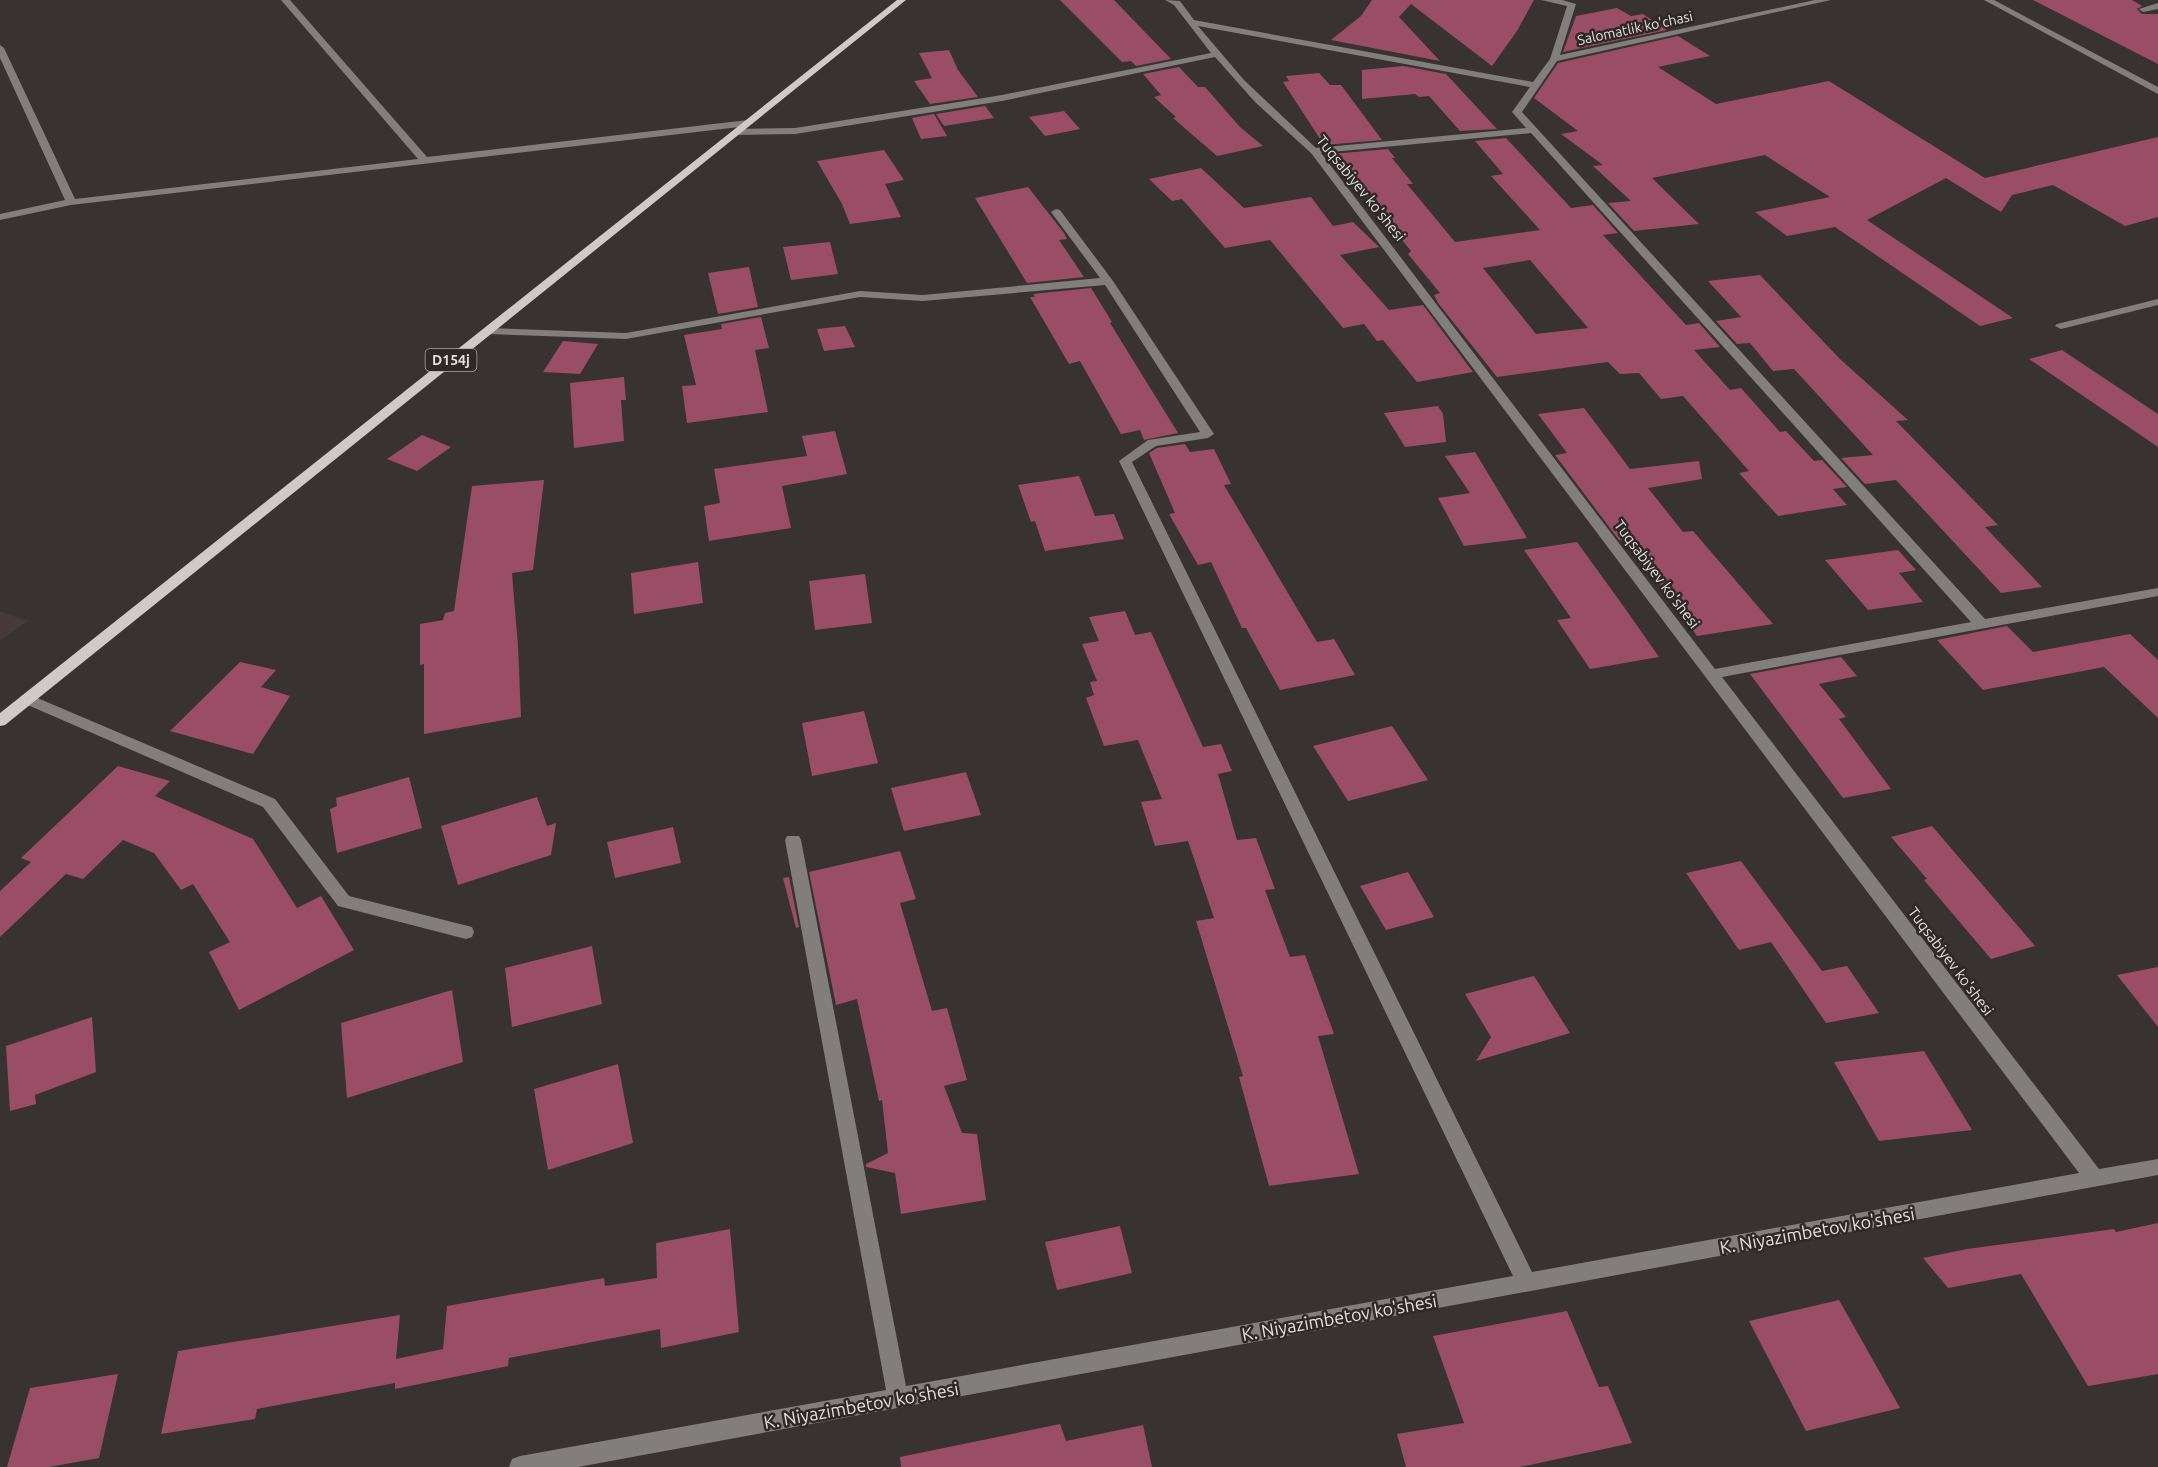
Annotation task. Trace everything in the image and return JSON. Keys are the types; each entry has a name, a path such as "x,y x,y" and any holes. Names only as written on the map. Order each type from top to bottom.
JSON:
{"main road":[{"name":"D154j","path":"0,721 902,0"}],"street":[{"path":"285,0 425,161"},
{"path":"1545,0 1572,4 1554,59 1517,112 1981,624"},
{"name":"Salomatlik ko'chasi","path":"1554,59 1827,0"},
{"path":"1988,0 2158,91"},
{"name":"Tuqsabiyev ko'shesi","path":"1175,1 1218,54 1277,119 1314,152 2095,1179"},
{"path":"2143,9 2158,6"},
{"path":"1190,21 1536,85"},
{"path":"0,48 71,202"},
{"path":"737,132 795,131 1002,98 1218,54"},
{"path":"0,217 71,202 748,123"},
{"path":"1314,152 1534,130"},
{"path":"1056,212 1108,281 1208,435 1152,443 1125,461 1527,1283"},
{"path":"488,331 626,336 860,294 923,298 1108,281"},
{"path":"2061,326 2158,302"},
{"path":"1713,674 2158,592"},
{"path":"28,699 269,803 344,901 466,932"},
{"path":"793,840 898,1398"},
{"name":"K. Niyazimbetov ko'shesi","path":"520,1467 2158,1167"}],"shaded area":[{"path":"0,611 27,621 0,641"}],"building":[{"path":"1060,0 1114,0 1171,59 1136,66 1131,61 1122,62"},
{"path":"1372,0 1534,0 1517,31 1492,66 1411,4 1399,17 1440,61 1331,40 1361,16"},
{"path":"2033,0 2132,0 2142,6 2137,9 2142,14 2158,14 2158,64"},
{"path":"1617,8 1631,16 1643,14 1667,30 1563,52 1576,16"},
{"path":"1678,36 1710,56 1658,67 1716,104 1829,81 1985,178 2158,137 2158,217 2125,226 2053,185 2012,195 2001,212 1946,178 1867,220 2013,318 1980,326 1835,227 1787,236 1755,212 1830,197 1765,155 1652,178 1699,224 1634,231 1608,203 1631,201 1593,166 1603,165 1561,134 1578,131 1534,98 1558,63"},
{"path":"949,50 958,70 978,97 930,104 914,81 932,78 919,53"},
{"path":"1403,66 1446,74 1497,129 1460,131 1429,96 1419,97 1415,94 1362,99 1362,70"},
{"path":"1179,67 1198,87 1205,87 1240,127 1263,146 1217,156 1173,118 1176,117 1154,97 1161,95 1143,74"},
{"path":"1319,73 1330,85 1341,85 1382,140 1324,145 1283,82 1289,81 1286,76"},
{"path":"985,106 994,118 944,126 936,114"},
{"path":"1064,111 1080,129 1045,136 1029,117"},
{"path":"934,114 947,136 921,139 912,118"},
{"path":"1506,138 1571,208 1593,205 1618,233 1603,235 1686,325 1699,323 1720,347 1694,350 1730,390 1741,388 1780,432 1786,431 1814,461 1822,460 1847,487 1833,489 1847,505 1778,516 1739,473 1749,471 1683,396 1661,399 1639,373 1620,374 1608,362 1497,377 1438,303 1434,295 1440,293 1408,254 1411,251 1332,154 1388,149 1395,158 1392,158 1413,184 1407,184 1455,242 1540,230 1491,176 1503,174 1475,141","holes":["1530,260 1588,328 1536,334 1483,268"]},
{"path":"884,150 904,180 885,184 901,217 850,224 842,204 817,161"},
{"path":"1201,168 1244,208 1311,197 1333,226 1353,222 1379,247 1340,255 1389,310 1423,305 1473,372 1417,382 1383,340 1377,341 1364,324 1343,328 1270,240 1225,248 1182,199 1172,201 1149,179"},
{"path":"1028,187 1064,233 1067,239 1059,240 1084,277 1027,283 975,198"},
{"path":"830,242 838,274 791,280 783,247"},
{"path":"749,267 758,307 718,314 708,273"},
{"path":"1760,275 1840,359 1908,420 1896,421 1998,525 1985,527 2042,587 2001,593 1896,480 1865,484 1841,458 1873,455 1794,369 1773,371 1750,343 1737,344 1716,321 1741,317 1708,281"},
{"path":"1091,288 1178,433 1144,440 1140,430 1121,434 1080,361 1069,364 1030,297 1035,297 1033,294"},
{"path":"761,317 769,348 755,350 768,412 687,423 682,386 696,385 684,335 722,329 721,324"},
{"path":"845,326 855,347 824,351 817,329"},
{"path":"563,341 598,344 580,374 543,372"},
{"path":"2062,350 2158,414 2158,447 2029,359"},
{"path":"624,377 626,400 621,400 624,441 574,448 570,383"},
{"path":"1438,406 1443,414 1446,442 1405,447 1384,413"},
{"path":"1584,408 1630,469 1699,461 1702,479 1648,488 1683,532 1693,531 1773,624 1697,636 1628,539 1619,540 1555,455 1567,453 1538,414"},
{"path":"835,431 847,474 782,486 791,528 709,541 704,506 720,503 714,469 807,456 802,436"},
{"path":"422,435 451,447 417,471 387,459"},
{"path":"1185,444 1190,452 1214,449 1231,484 1224,485 1317,642 1334,639 1355,675 1280,690 1246,628 1242,628 1211,562 1198,565 1169,514 1175,513 1149,453 1157,448"},
{"path":"1475,452 1527,538 1464,546 1438,498 1470,493 1445,456"},
{"path":"1079,476 1095,516 1114,514 1124,539 1045,551 1035,521 1031,522 1018,485"},
{"path":"544,480 533,570 512,573 521,717 424,734 424,664 420,665 420,624 443,620 445,613 454,611 472,486"},
{"path":"1577,542 1659,657 1590,669 1557,620 1571,618 1524,550"},
{"path":"1898,550 1916,570 1899,573 1923,602 1868,610 1825,560"},
{"path":"698,562 703,603 634,614 631,573"},
{"path":"865,574 872,623 815,630 809,581"},
{"path":"1125,611 1135,635 1151,632 1203,747 1221,744 1232,771 1218,774 1237,840 1256,838 1275,889 1265,890 1290,957 1305,955 1334,1034 1318,1036 1359,1174 1269,1186 1239,1077 1243,1076 1196,921 1214,918 1188,841 1155,846 1141,802 1162,799 1138,740 1104,746 1086,698 1094,695 1090,682 1097,681 1082,644 1099,641 1089,617"},
{"path":"2007,626 2033,652 2130,634 2158,660 2158,718 2104,667 1983,690 1937,640"},
{"path":"1841,657 1857,676 1819,684 1846,717 1839,719 1891,789 1843,798 1750,674"},
{"path":"240,662 276,670 261,687 290,696 253,754 170,731"},
{"path":"864,711 878,763 812,776 802,723"},
{"path":"1392,726 1428,780 1348,801 1313,746"},
{"path":"118,766 170,781 155,796 253,839 297,908 321,896 354,950 239,1010 209,952 230,942 193,884 181,890 154,853 123,840 83,879 66,874 0,937 0,891 31,862 21,858"},
{"path":"966,772 981,815 904,831 891,788"},
{"path":"409,777 422,828 337,853 330,809 337,806 336,798"},
{"path":"537,797 547,826 556,823 551,855 458,885 441,826"},
{"path":"1932,826 2035,946 1991,959 1891,837"},
{"path":"673,827 681,863 615,878 607,842"},
{"path":"900,851 916,899 900,903 932,1011 947,1008 967,1080 944,1086 962,1133 977,1134 986,1200 901,1214 895,1173 866,1167 866,1164 888,1153 882,1100 879,1101 857,999 836,1005 809,872"},
{"path":"1741,861 1822,971 1847,966 1879,1013 1826,1023 1771,942 1739,950 1686,873"},
{"path":"1408,872 1434,917 1386,930 1360,886"},
{"path":"789,877 799,927 796,928 783,878"},
{"path":"592,946 602,1004 512,1027 505,968"},
{"path":"2158,967 2158,1027 2117,975"},
{"path":"1534,976 1570,1033 1476,1061 1491,1037 1465,994"},
{"path":"452,990 463,1062 347,1098 341,1023"},
{"path":"92,1017 96,1072 35,1095 36,1104 10,1111 6,1046"},
{"path":"1924,1051 1972,1130 1879,1141 1834,1062"},
{"path":"618,1064 633,1143 548,1170 534,1089"},
{"path":"2158,1223 2158,1374 2088,1386 2021,1274 1948,1288 1923,1258 1967,1249 2114,1229 2116,1232"},
{"path":"1120,1226 1132,1273 1057,1290 1045,1242"},
{"path":"730,1229 739,1332 661,1348 660,1329 509,1358 508,1366 395,1389 395,1383 257,1409 255,1419 161,1434 178,1351 400,1315 396,1359 443,1349 447,1306 604,1278 605,1286 657,1278 656,1243"},
{"path":"1839,1300 1900,1408 1806,1431 1749,1321"},
{"path":"1567,1311 1599,1387 1608,1386 1632,1443 1520,1467 1406,1467 1397,1434 1464,1423 1433,1336"},
{"path":"118,1374 99,1458 49,1467 7,1467 30,1388"},
{"path":"1060,1424 1066,1441 1143,1425 1152,1467 901,1467 900,1457"}]}
